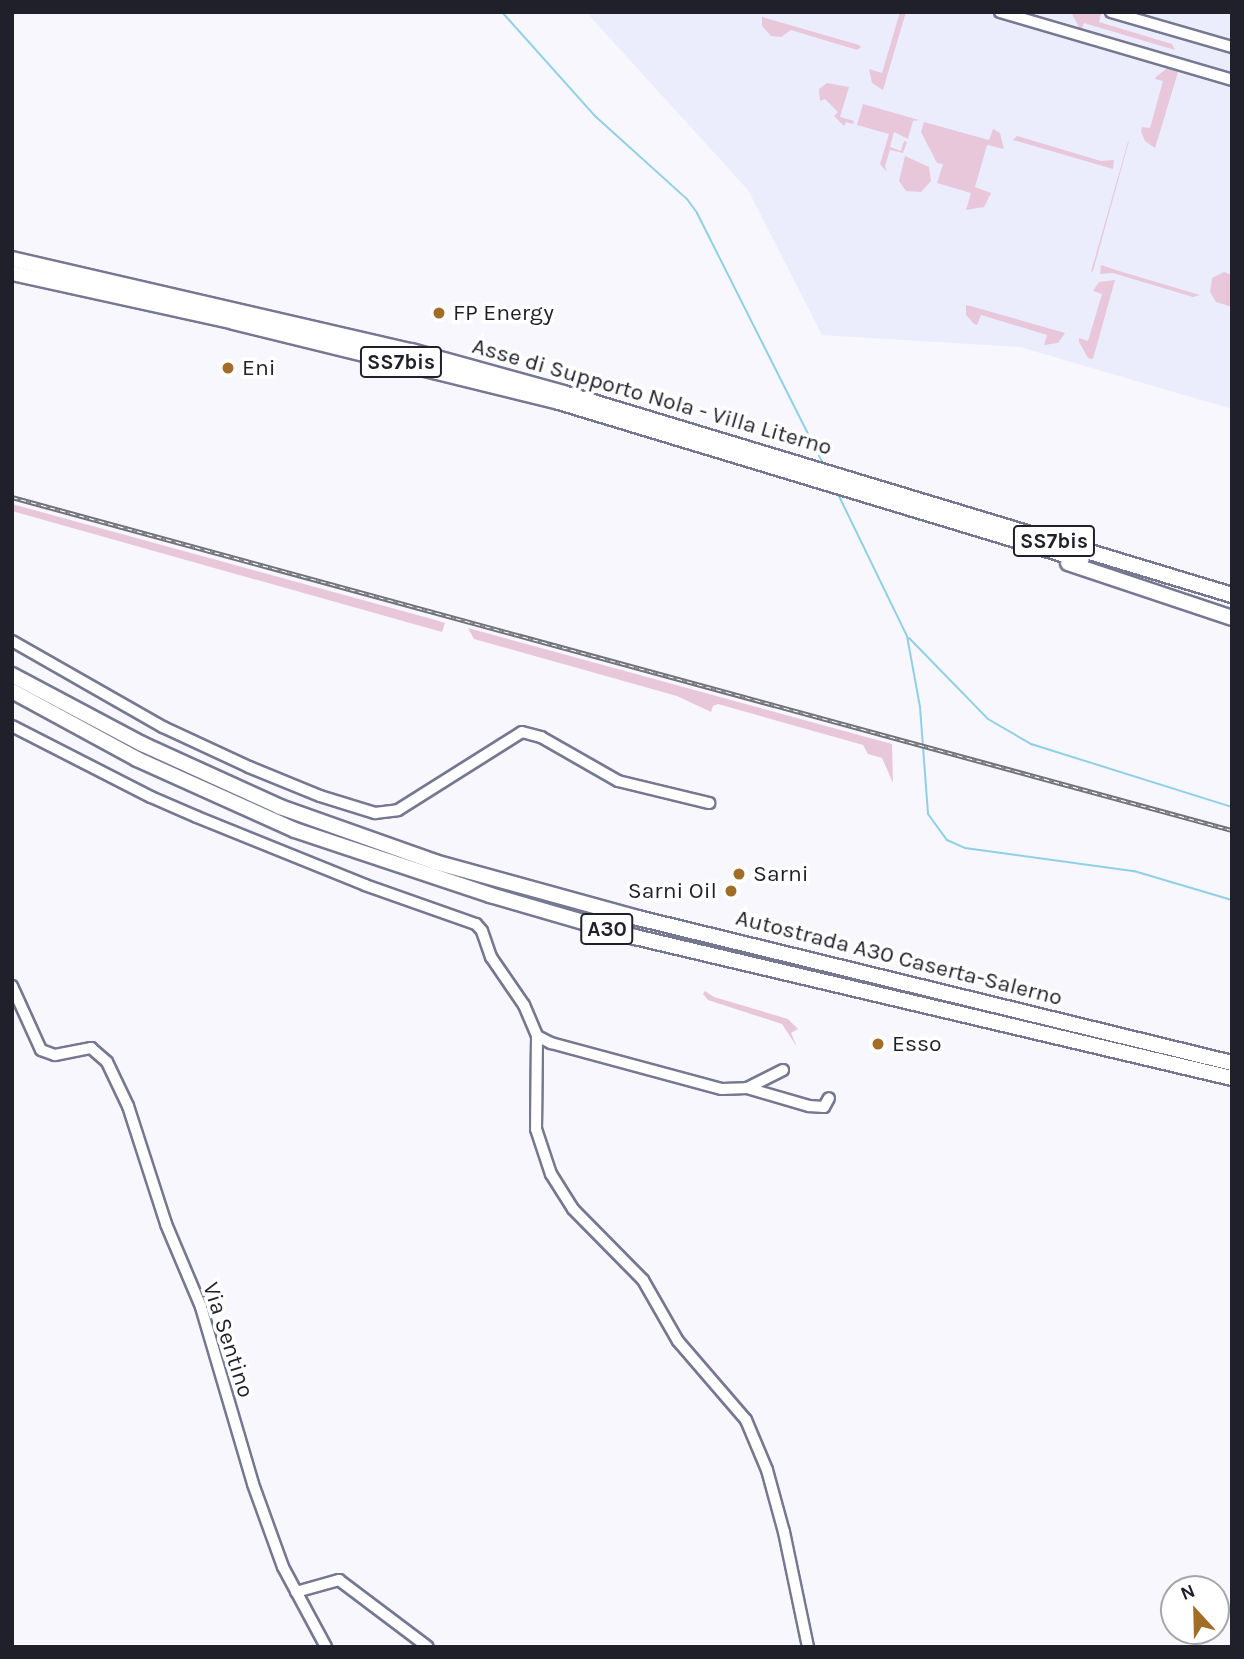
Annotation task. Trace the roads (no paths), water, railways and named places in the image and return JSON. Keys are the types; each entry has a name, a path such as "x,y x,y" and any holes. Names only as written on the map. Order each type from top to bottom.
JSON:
{"highway":[{"name":"Asse di Supporto Nola - Villa Literno","path":"12,259 412,351 880,493 1232,595"},
{"name":"Asse di Supporto Nola - Villa Literno","path":"12,273 246,325 559,402 783,464"},
{"name":"Asse di Supporto Nola - Villa Literno","path":"880,493 992,533 1232,605"},
{"path":"992,533 1076,566 1232,618"},
{"name":"Autostrada A30 Caserta-Salerno","path":"12,675 142,744 279,807 435,862 638,918 1232,1063"},
{"name":"Autostrada A30 Caserta-Salerno","path":"12,691 137,759 295,830 490,895 649,940 1232,1078"}],"street":[{"path":"1000,12 1232,80"},
{"path":"1111,12 1232,47"},
{"path":"12,641 163,727 320,796 375,813 398,810 522,732 541,737 618,781 709,803"},
{"path":"12,726 185,812 365,886 475,924 482,931 491,957 524,1005 537,1036 536,1129 551,1174 573,1209 643,1280 678,1341 746,1420 767,1470 797,1586 808,1647"},
{"name":"Via Sentino","path":"12,986 41,1050 55,1055 91,1048 107,1062 128,1107 166,1224 202,1310 253,1484 283,1567 326,1647"},
{"path":"537,1036 571,1050 722,1089 747,1088 808,1106 824,1107 829,1098"},
{"path":"747,1088 783,1070"},
{"path":"296,1592 339,1580 428,1647"}],"waterway":[{"path":"502,12 595,116 687,199 697,213 824,465"},
{"path":"837,492 907,636 920,707 928,814 947,840 965,848 1134,871 1232,900"},
{"path":"909,638 988,719 1031,744 1232,807"}],"railway":[{"path":"12,497 1232,830"}],"place":[{"name":"FP Energy","path":"439,313"},
{"name":"Eni","path":"228,368"},
{"name":"Sarni","path":"739,874"},
{"name":"Sarni Oil","path":"731,891"},
{"name":"Esso","path":"878,1044"}]}
